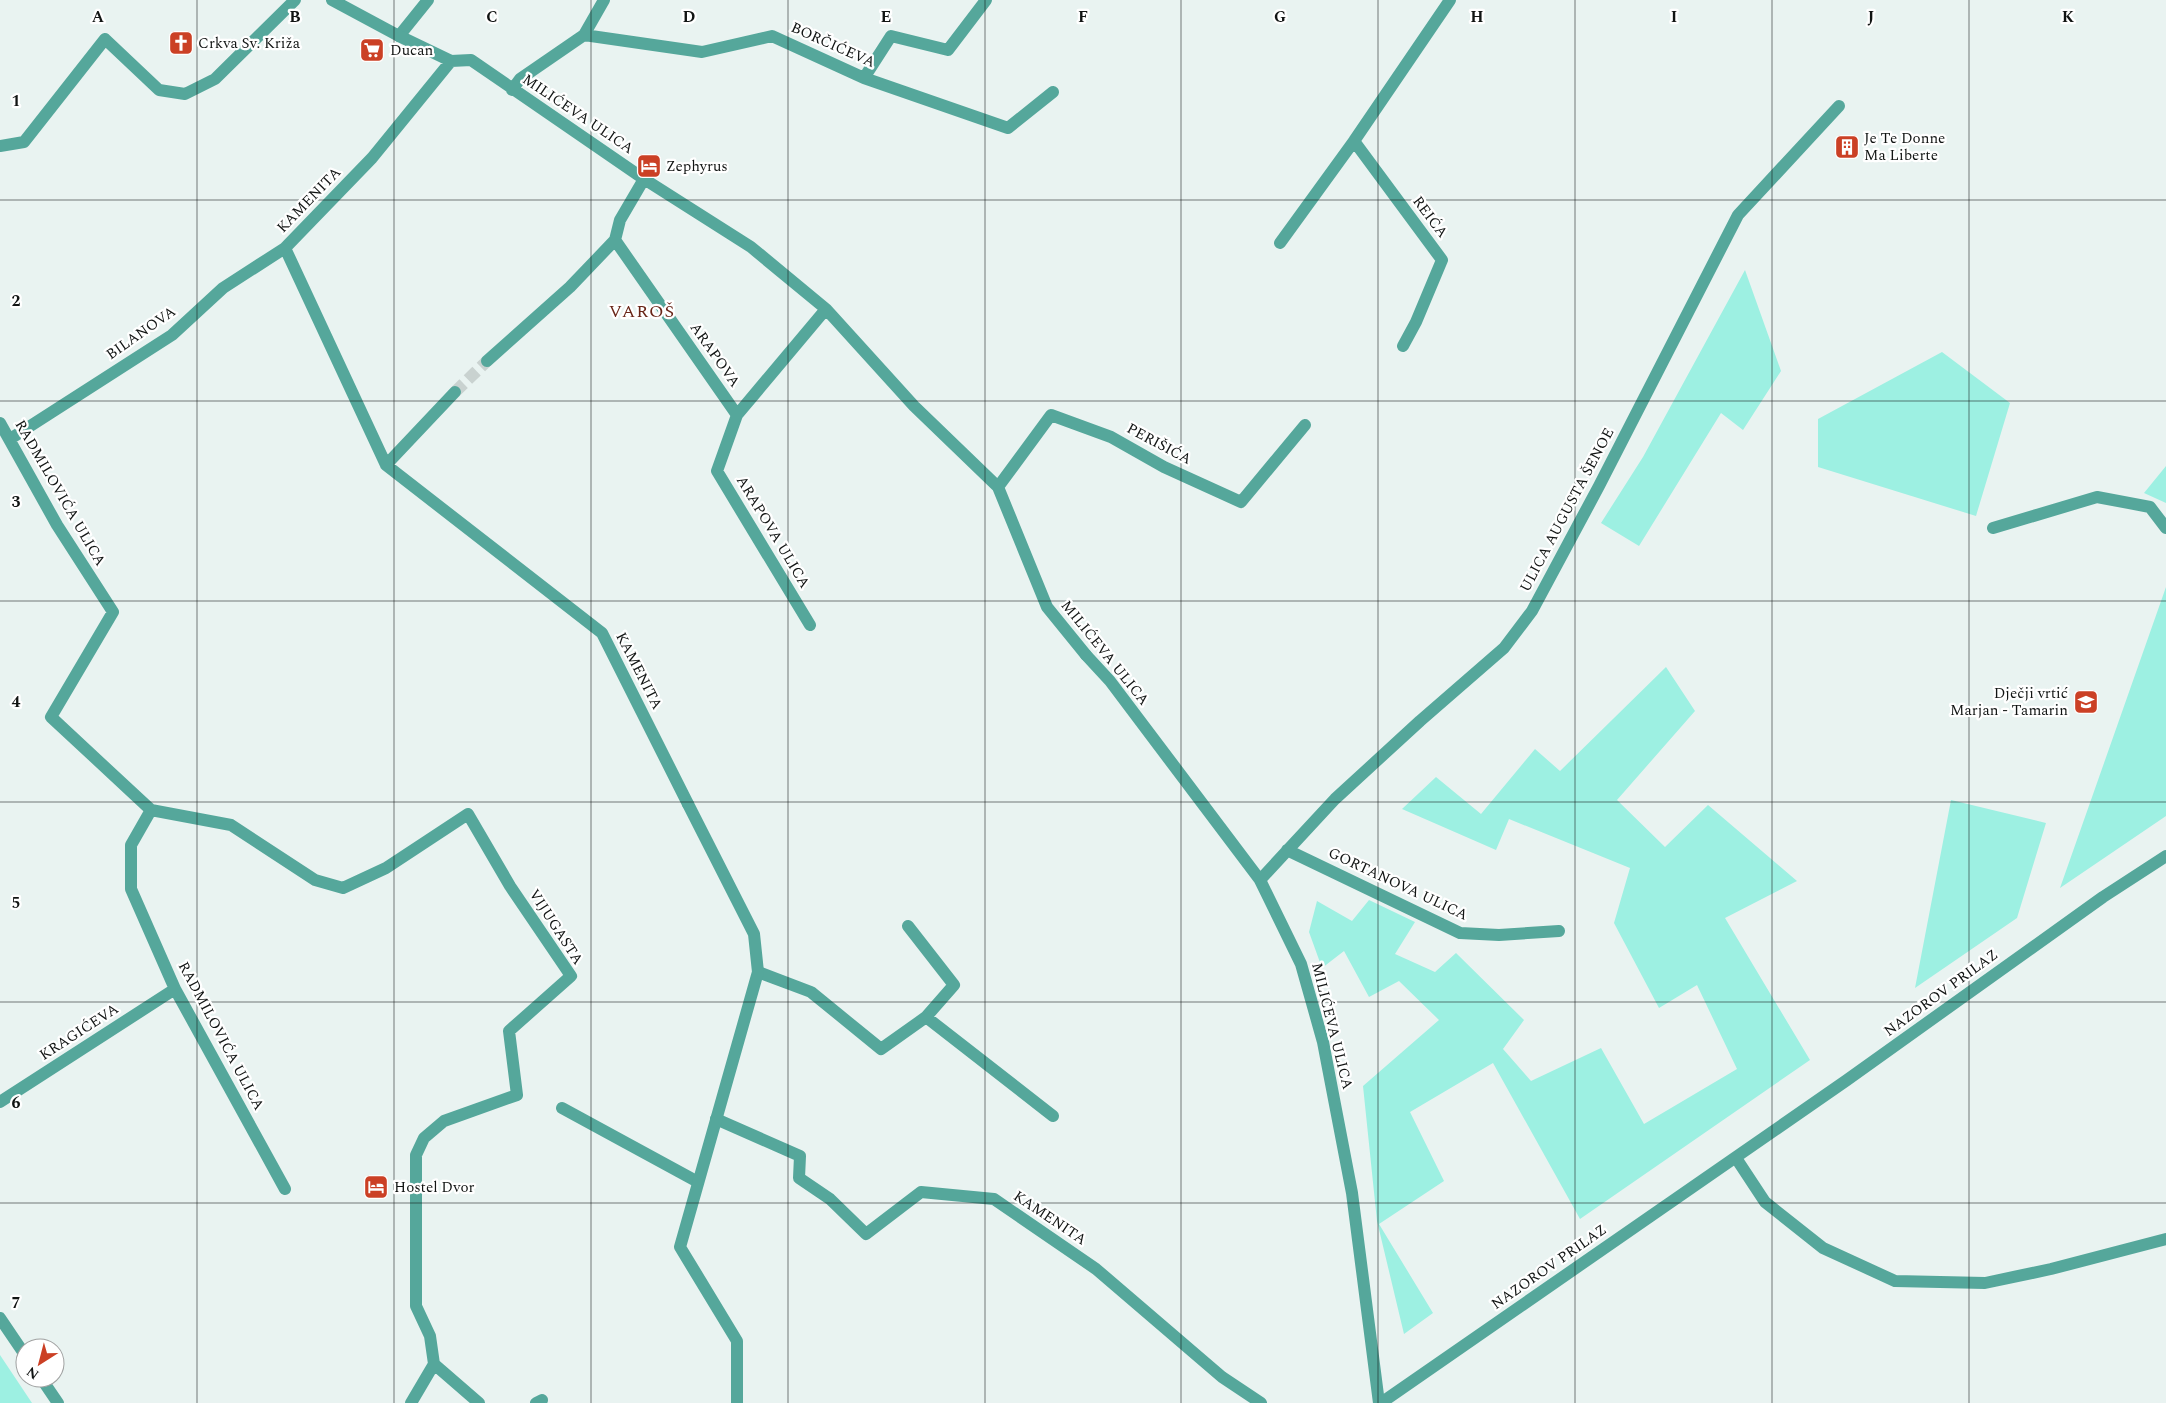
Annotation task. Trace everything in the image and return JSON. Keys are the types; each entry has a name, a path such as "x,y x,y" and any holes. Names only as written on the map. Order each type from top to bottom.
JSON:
{"street":[{"path":"0,146 24,142 104,39 159,90 185,94 215,79 295,0"},
{"path":"332,0 451,61"},
{"path":"399,36 428,0"},
{"path":"512,90 520,79 584,35 604,0"},
{"path":"864,78 891,36 948,50 986,0"},
{"path":"1280,243 1354,141 1450,0"},
{"name":"BORČIĆEVA","path":"584,35 702,52 772,36 864,78 1008,128 1053,92"},
{"name":"MILIĆEVA ULICA","path":"451,61 471,60 644,179 751,247 826,309 914,406 998,487 1047,607 1110,681 1260,880 1301,964 1323,1042 1352,1193 1380,1403"},
{"name":"KAMENITA","path":"451,61 372,158 285,248 386,465 602,633 754,934 758,972 680,1246 737,1341 736,1403"},
{"name":"ULICA AUGUSTA ŠENOE","path":"1260,880 1342,792 1504,648 1532,611 1595,495 1738,215 1839,106"},
{"name":"REIĆA","path":"1354,141 1442,260 1416,322 1403,346"},
{"path":"487,362 570,287 615,240 620,220 644,179"},
{"name":"ARAPOVA","path":"615,240 737,415"},
{"name":"BILANOVA","path":"10,439 172,335 223,288 285,248"},
{"name":"ARAPOVA ULICA","path":"810,625 717,471 737,415 826,309"},
{"path":"386,465 455,392"},
{"name":"PERIŠIĆA","path":"998,487 1050,415 1111,437 1164,467 1242,502 1305,425"},
{"name":"RADMILOVIĆA ULICA","path":"0,423 57,525 113,612 51,717 151,810 131,844 131,889 175,989 285,1189"},
{"path":"1993,528 2097,497 2150,507 2166,528"},
{"name":"VIJUGASTA","path":"151,810 231,825 315,880 343,888 386,868 468,814 510,886 571,976 509,1031 517,1095 444,1121 424,1138 416,1155 416,1306 430,1336 434,1364"},
{"name":"GORTANOVA ULICA","path":"1287,850 1460,933 1499,935 1559,931"},
{"name":"NAZOROV PRILAZ","path":"1380,1403 1736,1158 2087,909 2166,856"},
{"path":"758,972 811,992 881,1049 926,1017 954,985 908,926"},
{"name":"KRAGIĆEVA","path":"0,1102 175,989"},
{"path":"926,1017 1053,1116"},
{"path":"562,1108 698,1182"},
{"name":"KAMENITA","path":"716,1119 800,1156 799,1178 830,1200 866,1234 921,1192 994,1199 1096,1269 1222,1377 1261,1403"},
{"path":"1736,1158 1765,1202 1823,1248 1895,1281 1985,1283 2050,1269 2166,1239"},
{"path":"0,1318 15,1340"},
{"path":"410,1403 434,1364 479,1403"},
{"path":"48,1388 58,1403"}],"green space":[{"path":"1745,270 1781,371 1743,430 1721,413 1639,546 1601,523 1643,457"},
{"path":"1942,352 2010,403 1976,516 1818,467 1818,419"},
{"path":"2166,466 2166,503 2144,493"},
{"path":"2166,587 2166,816 2060,888"},
{"path":"1666,667 1695,711 1617,800 1665,847 1708,805 1797,881 1725,918 1810,1060 1580,1219 1493,1063 1410,1112 1444,1181 1379,1224 1433,1313 1404,1334 1377,1221 1363,1086 1439,1020 1399,981 1369,997 1344,951 1322,968 1309,932 1317,901 1352,921 1369,900 1415,922 1395,954 1435,972 1456,953 1524,1020 1503,1049 1531,1081 1601,1048 1644,1124 1737,1069 1697,985 1659,1008 1614,923 1630,868 1509,819 1496,850 1402,809 1436,777 1481,814 1535,749 1560,771"},
{"path":"1951,800 2046,823 2017,918 1915,988"},
{"path":"0,1355 15,1378 15,1388 22,1388 32,1403 0,1403"}],"tunnel":[{"path":"455,392 487,361"}],"place":[{"name":"Crkva Sv. Križa","path":"181,43"},
{"name":"Ducan","path":"372,50"},
{"name":"Je Te Donne Ma Liberte","path":"1847,147"},
{"name":"Zephyrus","path":"649,166"},
{"name":"Dječji vrtić Marjan - Tamarin","path":"2086,702"},
{"name":"Hostel Dvor","path":"376,1187"}],"district":[{"name":"VAROŠ","path":"642,311"}]}
